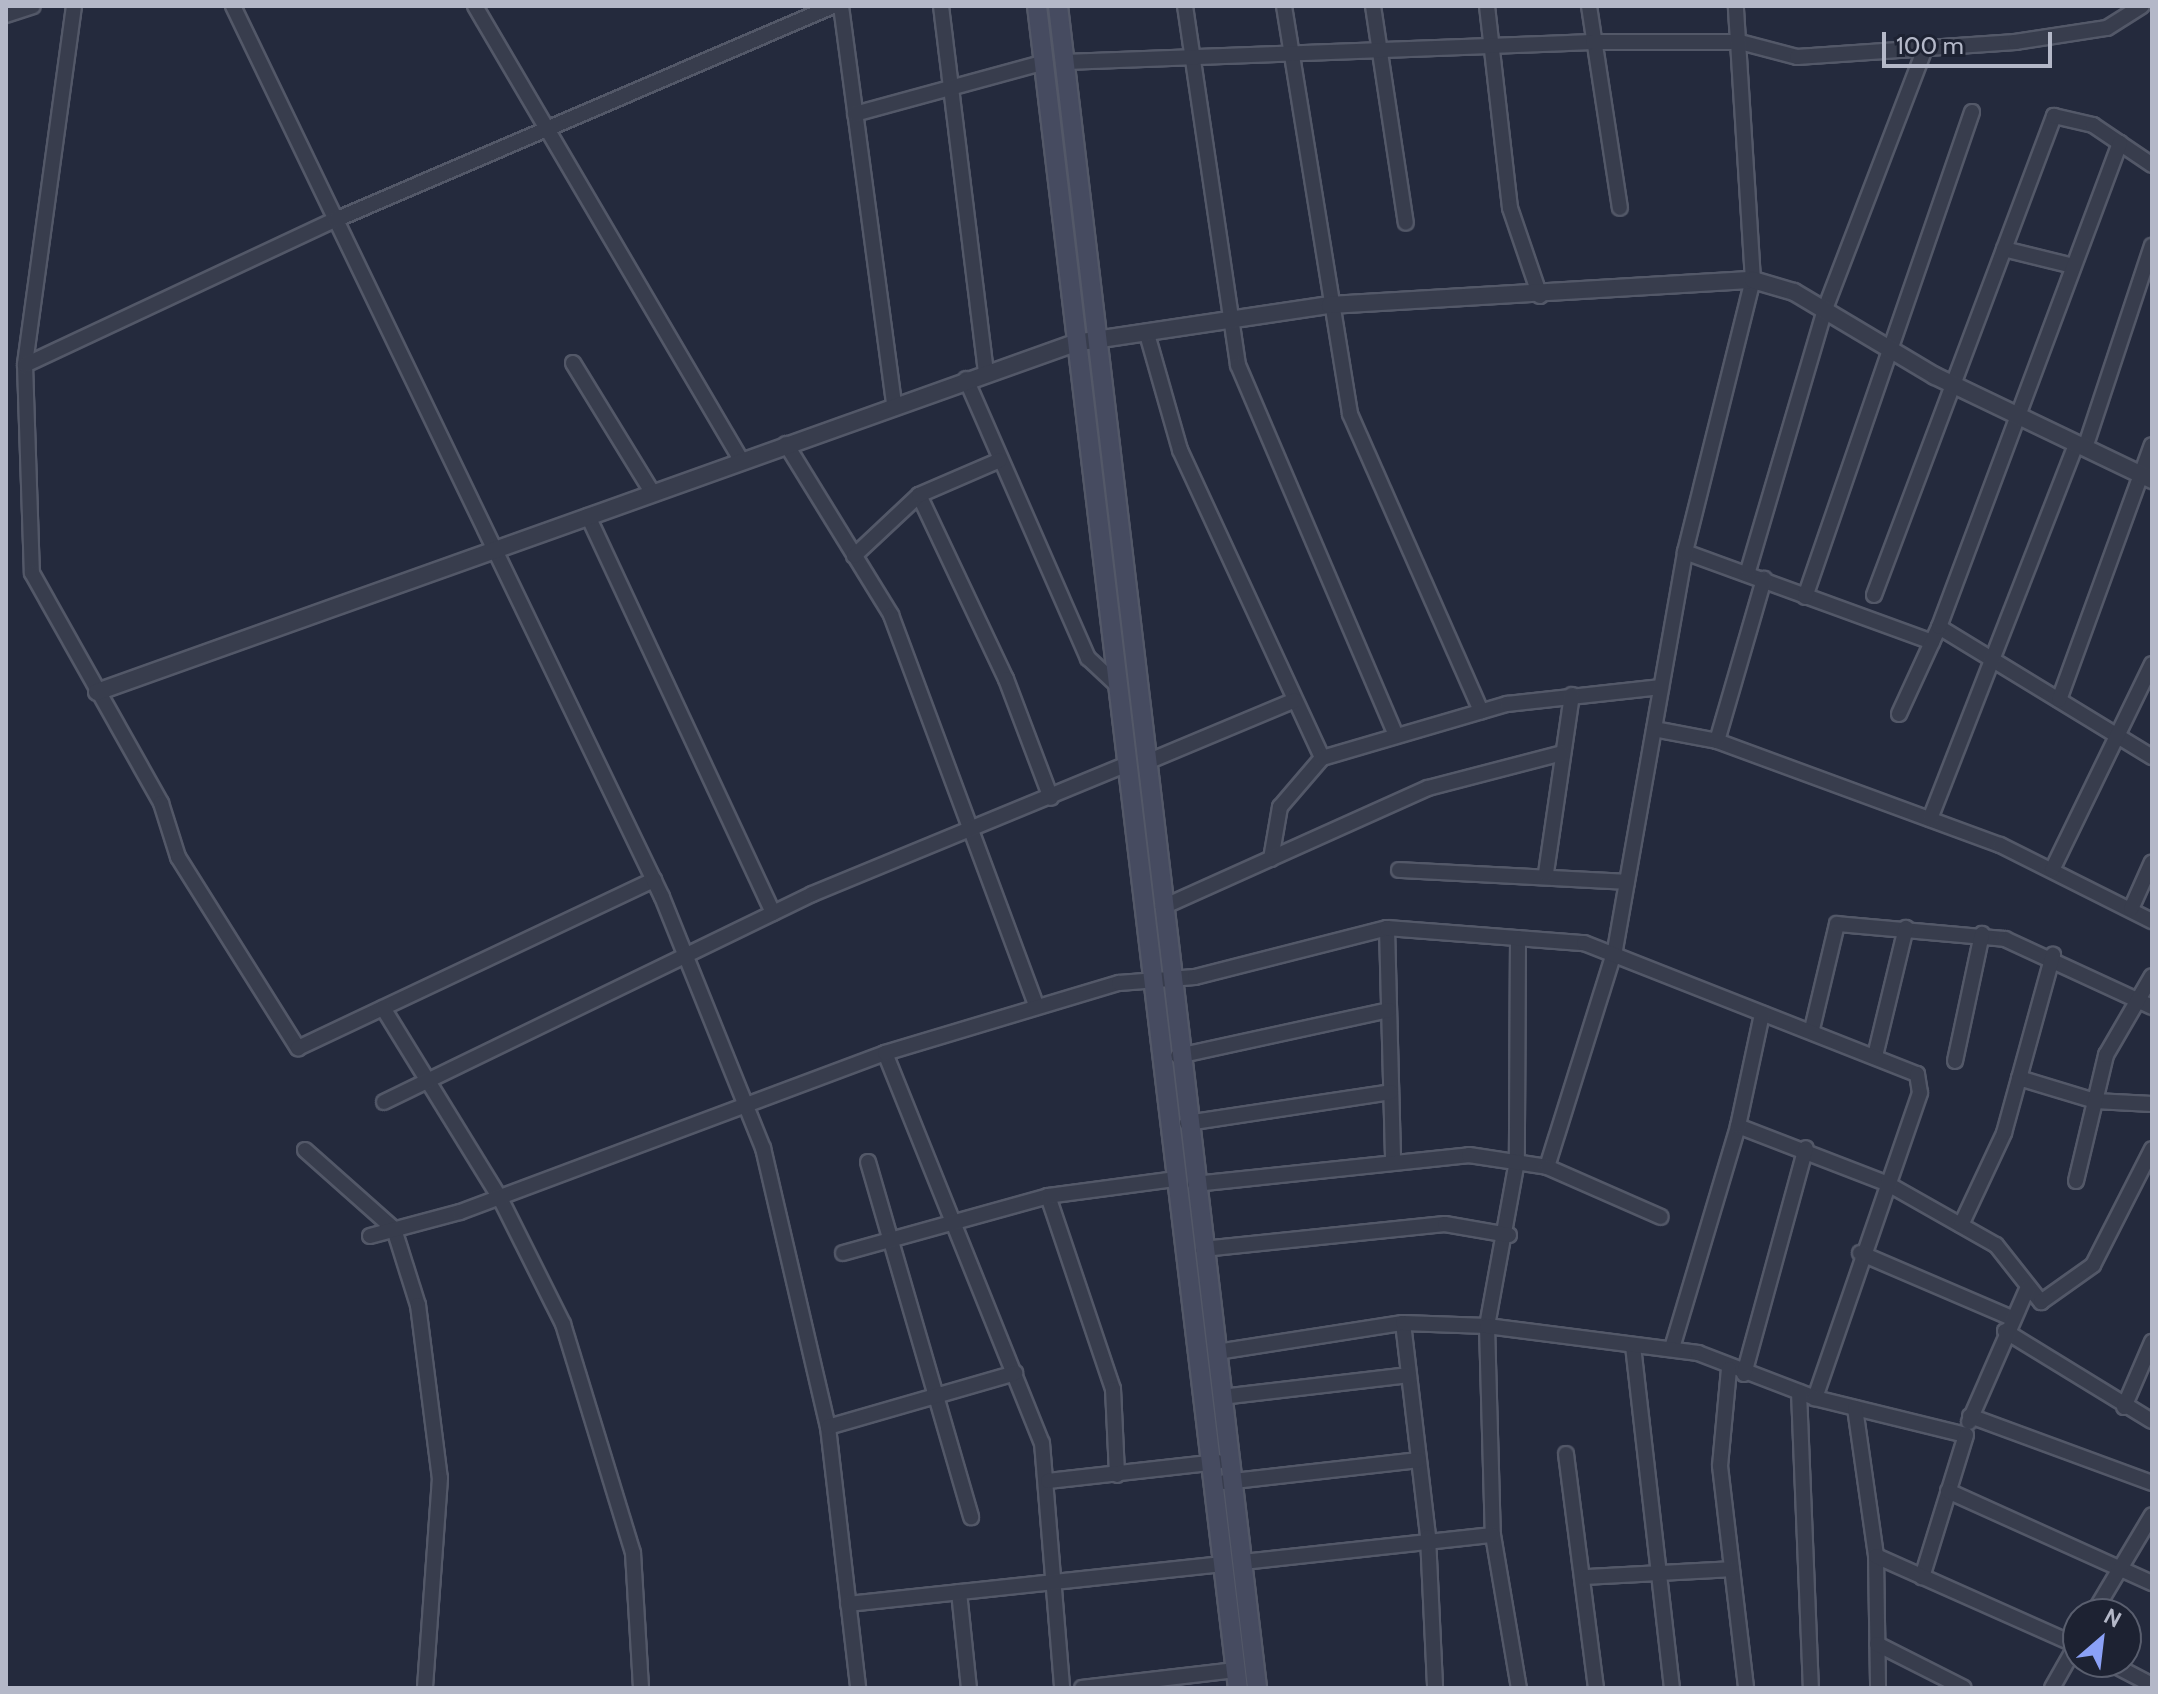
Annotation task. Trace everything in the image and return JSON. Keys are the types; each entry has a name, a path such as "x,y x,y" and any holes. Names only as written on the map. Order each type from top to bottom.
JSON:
{"main road":[{"path":"1037,6 1237,1679"},
{"path":"1058,6 1172,975 1178,1056 1257,1688"}],"street":[{"path":"6,15 33,6"},
{"path":"74,6 25,365 32,573 161,803 178,857 298,1048 654,880"},
{"path":"233,6 492,550 654,880 748,1108 828,1427 858,1688"},
{"path":"475,6 741,460"},
{"path":"25,365 335,220 833,6"},
{"path":"841,6 894,405"},
{"path":"941,6 948,90 986,374"},
{"path":"1185,6 1227,321 1238,365 1396,736"},
{"path":"1284,6 1350,414 1481,711"},
{"path":"1373,6 1406,223"},
{"path":"1487,6 1510,208 1540,296"},
{"path":"1589,6 1620,208"},
{"path":"1547,1167 1615,950 1685,552 1753,280 1736,6"},
{"path":"1065,62 1190,53 1593,42 1740,42 1797,57 1925,48 2107,28 2142,6"},
{"path":"1748,571 1825,309 1925,48"},
{"path":"855,114 1045,62"},
{"path":"1805,597 1886,346 1972,112"},
{"path":"1874,595 2054,116 2093,125 2152,165"},
{"path":"1899,714 1939,627 2120,143"},
{"path":"1930,819 1997,662 2152,246"},
{"path":"2004,249 2073,266"},
{"path":"97,692 966,379 1075,343 1330,305 1540,296 1753,280 1825,309 1952,385 2146,478"},
{"path":"1147,334 1180,450 1322,758"},
{"path":"573,363 652,492"},
{"path":"966,379 1088,658 1119,687"},
{"path":"786,444 891,615 1036,1004"},
{"path":"2059,700 2146,478 2152,445"},
{"path":"854,556 919,495 1000,460"},
{"path":"919,495 1006,679 1051,798"},
{"path":"588,516 773,913"},
{"path":"1685,552 1748,571 1805,597 1932,642"},
{"path":"1717,741 1764,579"},
{"path":"1939,627 2152,757"},
{"path":"2052,870 2152,664"},
{"path":"1271,859 1280,807 1322,758 1481,711 1572,695 1661,687"},
{"path":"1546,873 1572,695"},
{"path":"1147,762 1295,700"},
{"path":"1654,729 1717,741 1930,819 2052,870 2152,921"},
{"path":"1163,907 1428,788 1562,753"},
{"path":"384,1102 773,913 1128,764"},
{"path":"2131,909 2152,862"},
{"path":"1399,870 1546,873 1627,882"},
{"path":"1812,1029 1837,924 1982,934 2053,955 2152,1007"},
{"path":"1387,928 1393,1160"},
{"path":"370,1236 500,1198 748,1108 885,1053 1036,1004 1172,975 1195,977 1387,928 1518,938 1615,950 1762,1014 1812,1029 1917,1074 1920,1093 1860,1253 1815,1398"},
{"path":"1875,1056 1906,928"},
{"path":"1955,1061 1982,934"},
{"path":"1518,938 1517,1161 1509,1235 1487,1326 1493,1535 1519,1688"},
{"path":"1961,1225 2004,1133 2053,955"},
{"path":"2076,1181 2106,1055 2134,997 2152,976"},
{"path":"383,1008 500,1198 563,1324 633,1553 641,1688"},
{"path":"1178,1056 1389,1010"},
{"path":"1672,1348 1738,1126 1762,1014"},
{"path":"885,1053 1042,1443 1048,1481 1050,1582 1062,1688"},
{"path":"2019,1078 2095,1101 2152,1104"},
{"path":"1187,1123 1391,1092"},
{"path":"1738,1126 1806,1148 1888,1184 1996,1245 2041,1302 2093,1265 2152,1149"},
{"path":"1744,1374 1806,1148"},
{"path":"305,1150 394,1229 418,1305 440,1478 425,1688"},
{"path":"1195,1184 1393,1160 1469,1155 1547,1167 1661,1217"},
{"path":"868,1162 894,1238 971,1517"},
{"path":"843,1253 1048,1196 1175,1179"},
{"path":"1048,1196 1113,1389 1117,1475"},
{"path":"1203,1249 1445,1224 1509,1235"},
{"path":"1860,1253 2008,1325 2124,1407 2152,1421"},
{"path":"1922,1577 1970,1416 2008,1325 2028,1287"},
{"path":"1403,1323 1428,1537 1435,1688"},
{"path":"1217,1352 1403,1323 1487,1326 1633,1346 1672,1348 1815,1398 1966,1435"},
{"path":"2124,1407 2152,1342"},
{"path":"1633,1346 1672,1688"},
{"path":"1729,1369 1720,1466 1746,1688"},
{"path":"828,1427 1015,1373"},
{"path":"1222,1397 1409,1375"},
{"path":"1799,1392 1811,1688"},
{"path":"1855,1408 1876,1556 1878,1688"},
{"path":"1970,1416 2152,1483"},
{"path":"1566,1454 1586,1577 1596,1688"},
{"path":"1213,1484 1419,1460"},
{"path":"1048,1481 1230,1461"},
{"path":"1948,1491 2121,1565 2152,1583"},
{"path":"2102,1598 2151,1519"},
{"path":"1243,1562 1428,1537 1493,1535"},
{"path":"1876,1556 2062,1638"},
{"path":"848,1604 1223,1564"},
{"path":"1586,1577 1732,1569"},
{"path":"959,1592 969,1688"},
{"path":"1877,1644 1964,1688"},
{"path":"2052,1688 2062,1670"},
{"path":"1082,1688 1237,1679"}]}
